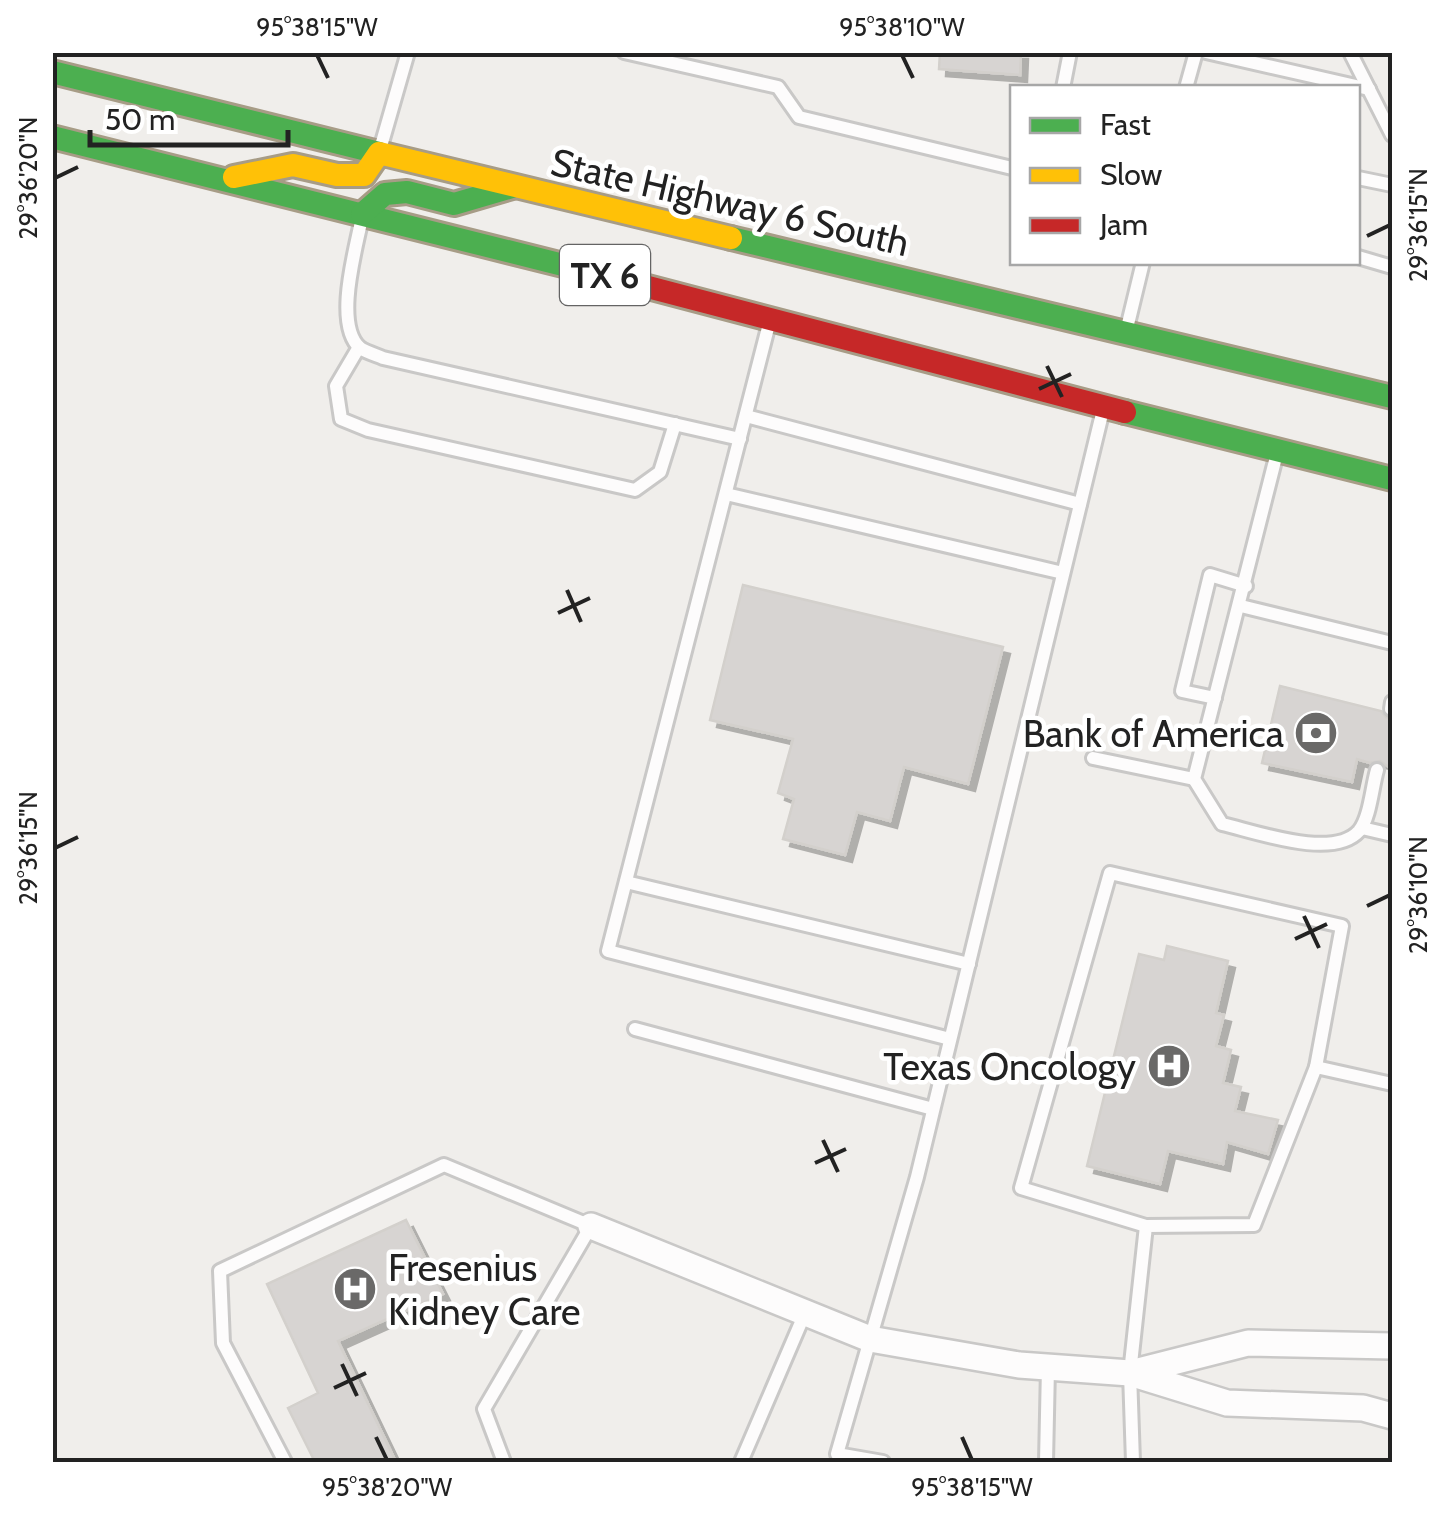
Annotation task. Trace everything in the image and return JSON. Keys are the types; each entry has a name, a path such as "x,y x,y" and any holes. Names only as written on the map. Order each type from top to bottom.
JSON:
{"main road":[{"name":"State Highway 6 South","path":"52,72 1392,396"},
{"name":"TX 6","path":"52,138 1392,478"},
{"path":"220,179 293,165 337,175 364,175 379,153"},
{"path":"362,214 386,194 406,192 454,204 513,186"}],"street":[{"path":"590,1226 870,1339 1048,1368 1130,1374 1227,1403 1362,1408 1392,1416"},
{"path":"1130,1374 1248,1344 1392,1346"}],"lane":[{"path":"379,153 408,52"},
{"path":"624,52 778,87 800,117 1010,168"},
{"path":"1064,85 1070,52"},
{"path":"1187,85 1196,52"},
{"path":"1206,52 1253,58 1354,85"},
{"path":"1350,52 1392,135"},
{"path":"1360,87 1369,89"},
{"path":"1360,178 1392,185"},
{"path":"362,214 347,302 348,327 360,348 383,358 740,438"},
{"path":"1360,258 1392,267"},
{"path":"1126,330 1141,265"},
{"path":"771,318 608,951 950,1039"},
{"path":"360,348 336,386 341,419 368,430 635,490 660,472 675,424"},
{"path":"884,1462 835,1458 934,1109 1104,406"},
{"path":"746,416 1080,504"},
{"path":"1278,450 1194,779 1222,824 1321,846 1344,844 1362,828 1376,770"},
{"path":"726,494 1063,573"},
{"path":"1214,698 1182,691 1210,576 1246,586"},
{"path":"1240,606 1392,643"},
{"path":"1093,758 1194,779"},
{"path":"1362,828 1392,835"},
{"path":"1110,873 1342,926 1316,1068 1254,1225 1146,1226 1021,1188 1110,873"},
{"path":"626,882 968,964"},
{"path":"635,1030 934,1109"},
{"path":"1316,1068 1392,1084"},
{"path":"285,1462 223,1343 220,1271 444,1165 590,1226 484,1409 504,1462"},
{"path":"1133,1462 1130,1374 1146,1226"},
{"path":"741,1462 805,1313"},
{"path":"1046,1462 1048,1368"}],"building":[{"path":"940,52 1021,52 1020,75 939,69"},
{"path":"743,585 1003,647 968,784 904,767 890,821 857,812 845,855 783,839 794,799 778,793 793,739 710,720"},
{"name":"Bank of America","path":"1280,686 1381,711 1392,719 1392,769 1380,761 1357,759 1352,782 1262,763"},
{"name":"Texas Oncology","path":"1167,946 1228,961 1216,1013 1224,1015 1216,1046 1231,1050 1223,1083 1241,1087 1235,1111 1278,1120 1268,1154 1227,1142 1223,1164 1168,1151 1160,1184 1087,1166 1139,954 1164,960"},
{"name":"Fresenius Kidney Care","path":"406,1220 443,1294 338,1341 396,1462 315,1462 288,1408 318,1393 267,1284"}],"traffic: fast":[{"path":"52,72 379,153"},
{"path":"52,137 583,270"},
{"path":"362,214 385,194 407,192 454,204 512,187"},
{"path":"731,238 1392,397"},
{"path":"1125,412 1392,479"}],"traffic: slow":[{"path":"234,177 293,165 337,175 364,175 379,153 731,238"}],"traffic: jam":[{"path":"583,270 1125,412"}],"place":[{"name":"Bank of America","path":"1316,733"},
{"name":"Texas Oncology","path":"1169,1066"},
{"name":"Fresenius Kidney Care","path":"355,1289"}]}
